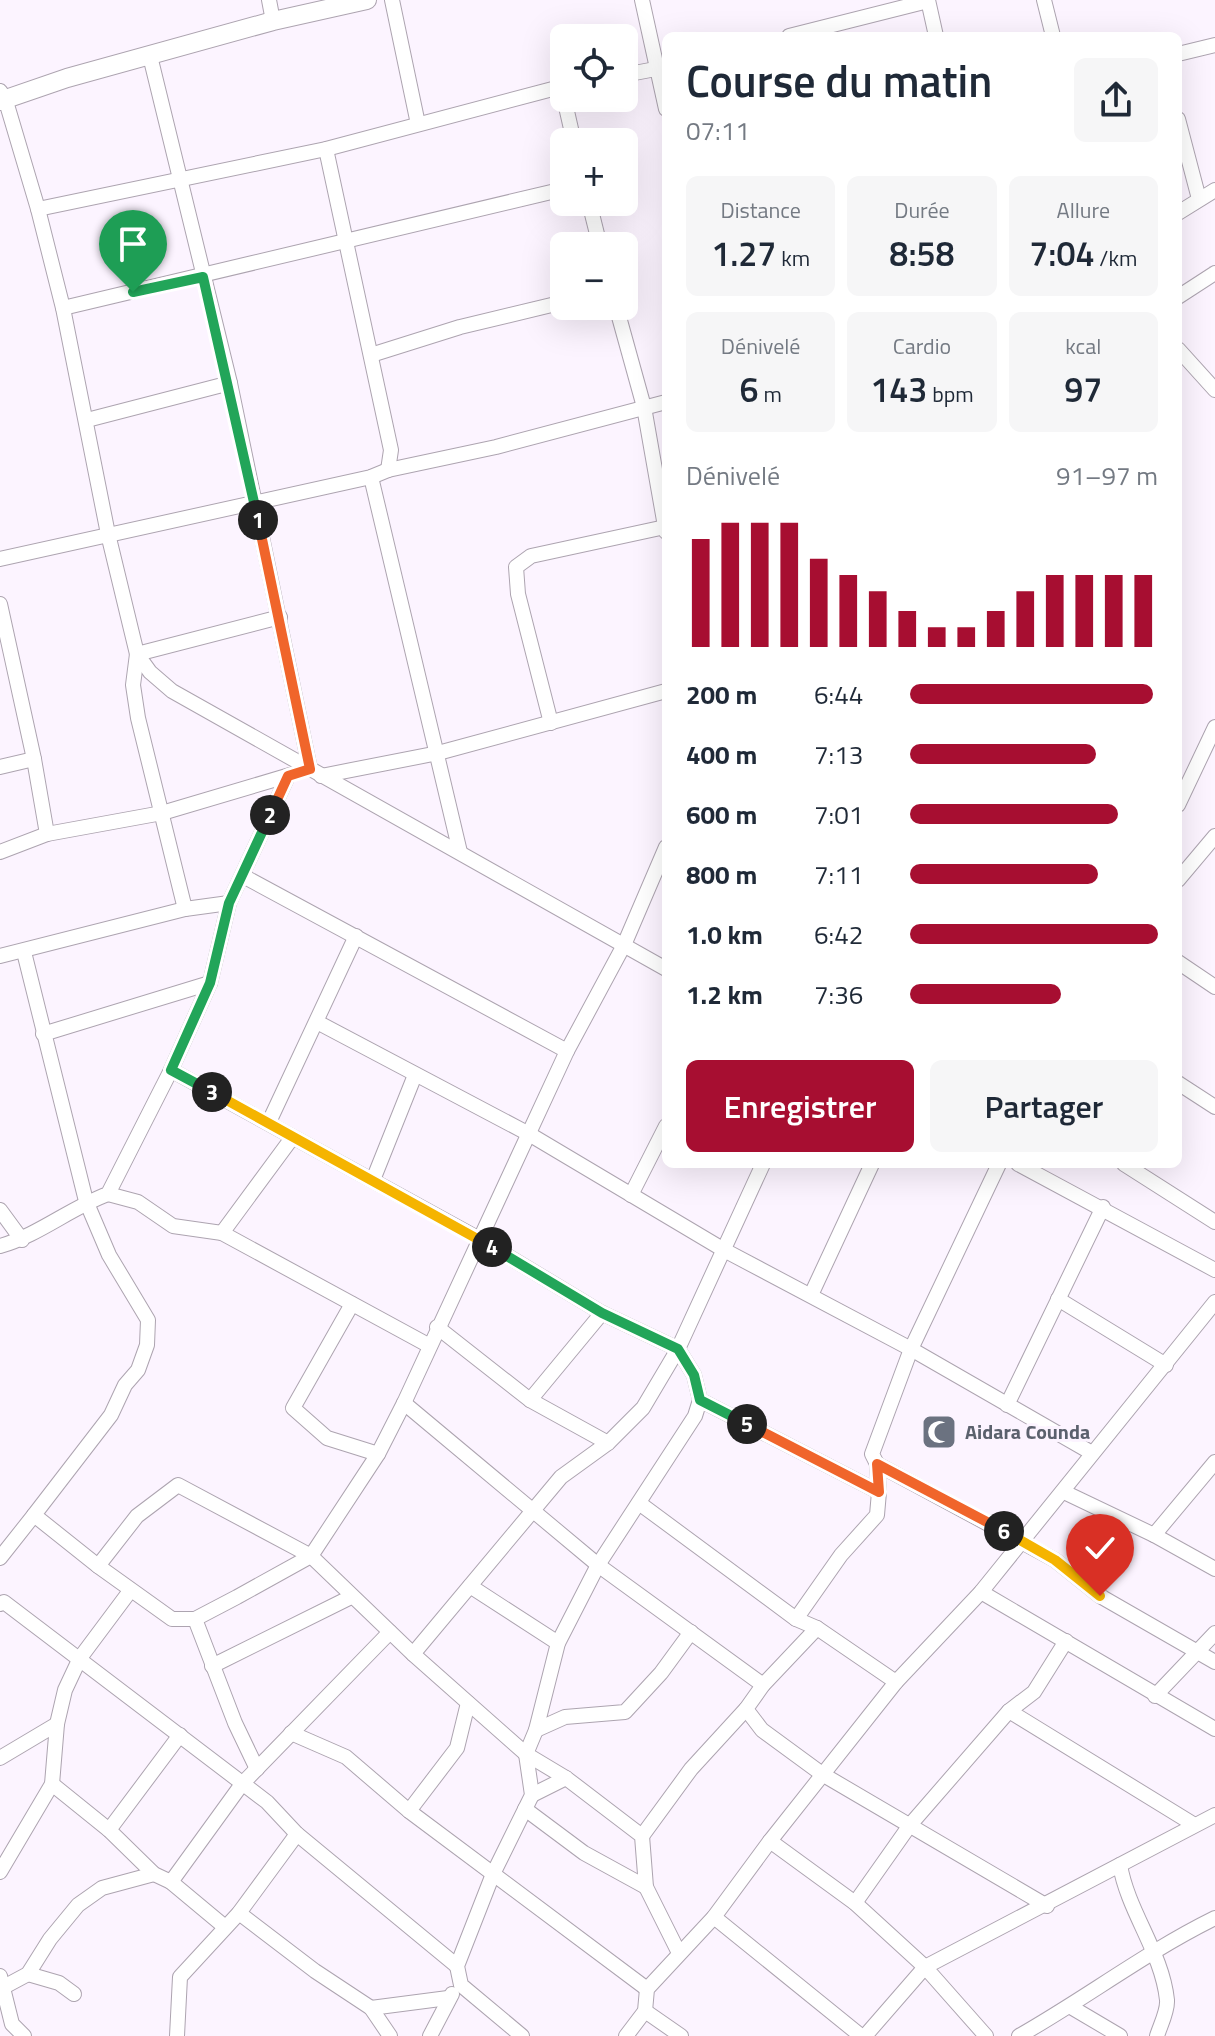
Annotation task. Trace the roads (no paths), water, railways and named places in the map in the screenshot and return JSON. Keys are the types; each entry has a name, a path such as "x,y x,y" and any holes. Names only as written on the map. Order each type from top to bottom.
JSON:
{"main road":[{"path":"2,97 273,21 367,0"}],"street":[{"path":"269,0 273,21"},
{"path":"392,0 418,124"},
{"path":"642,0 662,65"},
{"path":"1044,0 1052,32"},
{"path":"805,32 928,1 935,32"},
{"path":"1182,53 1215,45"},
{"path":"150,56 230,383 316,773"},
{"path":"638,72 662,68"},
{"path":"38,209 326,149 418,124 550,95"},
{"path":"2,97 38,209 63,308 108,534 137,654 133,685 138,718 185,909"},
{"path":"1182,134 1199,199"},
{"path":"326,149 391,450 388,470"},
{"path":"1182,210 1215,190"},
{"path":"63,308 550,192"},
{"path":"1182,294 1215,273"},
{"path":"371,355 460,327 550,305"},
{"path":"620,320 644,407 662,512"},
{"path":"1182,353 1215,390"},
{"path":"87,420 230,383"},
{"path":"0,559 371,477 388,470 424,464 662,403"},
{"path":"391,450 424,464"},
{"path":"371,477 460,852"},
{"path":"551,723 518,594 516,567 531,556 662,531"},
{"path":"0,604 47,834"},
{"path":"137,654 280,617"},
{"path":"137,654 150,672 172,691 662,967"},
{"path":"0,685 16,681"},
{"path":"0,852 47,834 162,813 288,776 438,753 662,692"},
{"path":"1182,797 1215,727"},
{"path":"0,767 34,759"},
{"path":"108,1194 171,1070 210,983 229,903 288,776"},
{"path":"1182,875 1215,836"},
{"path":"34,1515 130,1591 172,1619 195,1619 311,1556 378,1454 404,1403 428,1345 481,1240 567,1051 662,867"},
{"path":"243,876 567,1051"},
{"path":"0,956 185,909 229,903"},
{"path":"269,1122 356,936"},
{"path":"0,1558 111,1415 125,1385 138,1370 147,1345 148,1320 109,1255 86,1201 24,952"},
{"path":"1182,965 1215,987"},
{"path":"43,1034 210,983"},
{"path":"317,1022 529,1134 724,1250 911,1349 1092,1453"},
{"path":"171,1070 481,1240 602,1313 678,1349 694,1375 700,1400 695,1416 598,1565 558,1643 536,1730 526,1754 528,1802 493,1874 457,1966 461,1985 522,2036"},
{"path":"373,1180 415,1075"},
{"path":"1182,1086 1215,1107"},
{"path":"631,1195 662,1134"},
{"path":"222,1233 292,1138"},
{"path":"413,1654 561,1477 608,1443 643,1408 678,1349 761,1168"},
{"path":"811,1295 870,1168"},
{"path":"796,1619 841,1555 877,1515 877,1464 872,1454 911,1349 997,1168"},
{"path":"1026,1168 1215,1270"},
{"path":"1130,1168 1215,1222"},
{"path":"0,1246 22,1240 86,1201 108,1194 138,1202 173,1226 222,1233 428,1345"},
{"path":"1007,1405 1103,1207"},
{"path":"0,1210 22,1240"},
{"path":"1058,1299 1166,1365"},
{"path":"626,2036 645,2011 647,1989 714,1917 896,1682 981,1592 1215,1302"},
{"path":"352,1304 293,1408 327,1438 378,1454"},
{"path":"530,1400 602,1313"},
{"path":"437,1327 530,1400 608,1443"},
{"path":"700,1400 879,1492"},
{"path":"404,1403 598,1565 763,1685"},
{"path":"1154,1535 1215,1462"},
{"path":"877,1464 1055,1560 1100,1596 1215,1662"},
{"path":"98,1566 137,1516 178,1485 311,1556 351,1597 526,1754 566,1778 642,1836"},
{"path":"1064,1492 1154,1535 1215,1569"},
{"path":"639,1503 796,1619 817,1628 896,1682"},
{"path":"470,1586 558,1643"},
{"path":"0,1872 52,1784 57,1724 65,1690 80,1658 130,1591"},
{"path":"981,1592 1215,1729"},
{"path":"212,1666 351,1597"},
{"path":"1,1601 267,1802 297,1834 457,1966"},
{"path":"195,1619 257,1769"},
{"path":"679,1953 646,1887 642,1836 691,1769 817,1628"},
{"path":"171,1882 242,1784 390,1632"},
{"path":"536,1730 565,1717 625,1712 661,1673 691,1632"},
{"path":"1155,1696 1215,1633"},
{"path":"855,1903 910,1825 1009,1711 1034,1692 1066,1641"},
{"path":"409,1811 457,1748 468,1703"},
{"path":"746,1709 762,1730 822,1774 1047,1906"},
{"path":"1009,1711 1193,1824"},
{"path":"0,1758 57,1724"},
{"path":"291,1733 346,1757 409,1811 647,1989"},
{"path":"109,1830 180,1735"},
{"path":"528,1802 566,1778"},
{"path":"52,1784 109,1830 154,1874 171,1882 225,1927"},
{"path":"528,1802 584,1853 646,1887"},
{"path":"714,1917 863,2036 925,1967 1047,1906 1193,1824 1215,1815"},
{"path":"177,2036 180,1977 239,1913 297,1834"},
{"path":"770,1841 855,1903 925,1967 986,2036"},
{"path":"1120,1865 1124,1892 1152,1950 1168,2003 1157,2036"},
{"path":"28,1974 50,1939 78,1905 102,1888 154,1874"},
{"path":"239,1913 315,1971 371,2008 390,2036"},
{"path":"1019,2036 1071,2007 1152,1950 1215,1918"},
{"path":"24,2036 12,2024 1,1984 28,1974 59,1983 74,1994"},
{"path":"430,2036 448,1998 461,1985"},
{"path":"371,2008 448,1998"},
{"path":"1071,2007 1120,2036"},
{"path":"645,2011 681,2036"}],"place":[{"name":"Aidara Counda","path":"939,1432"}]}
